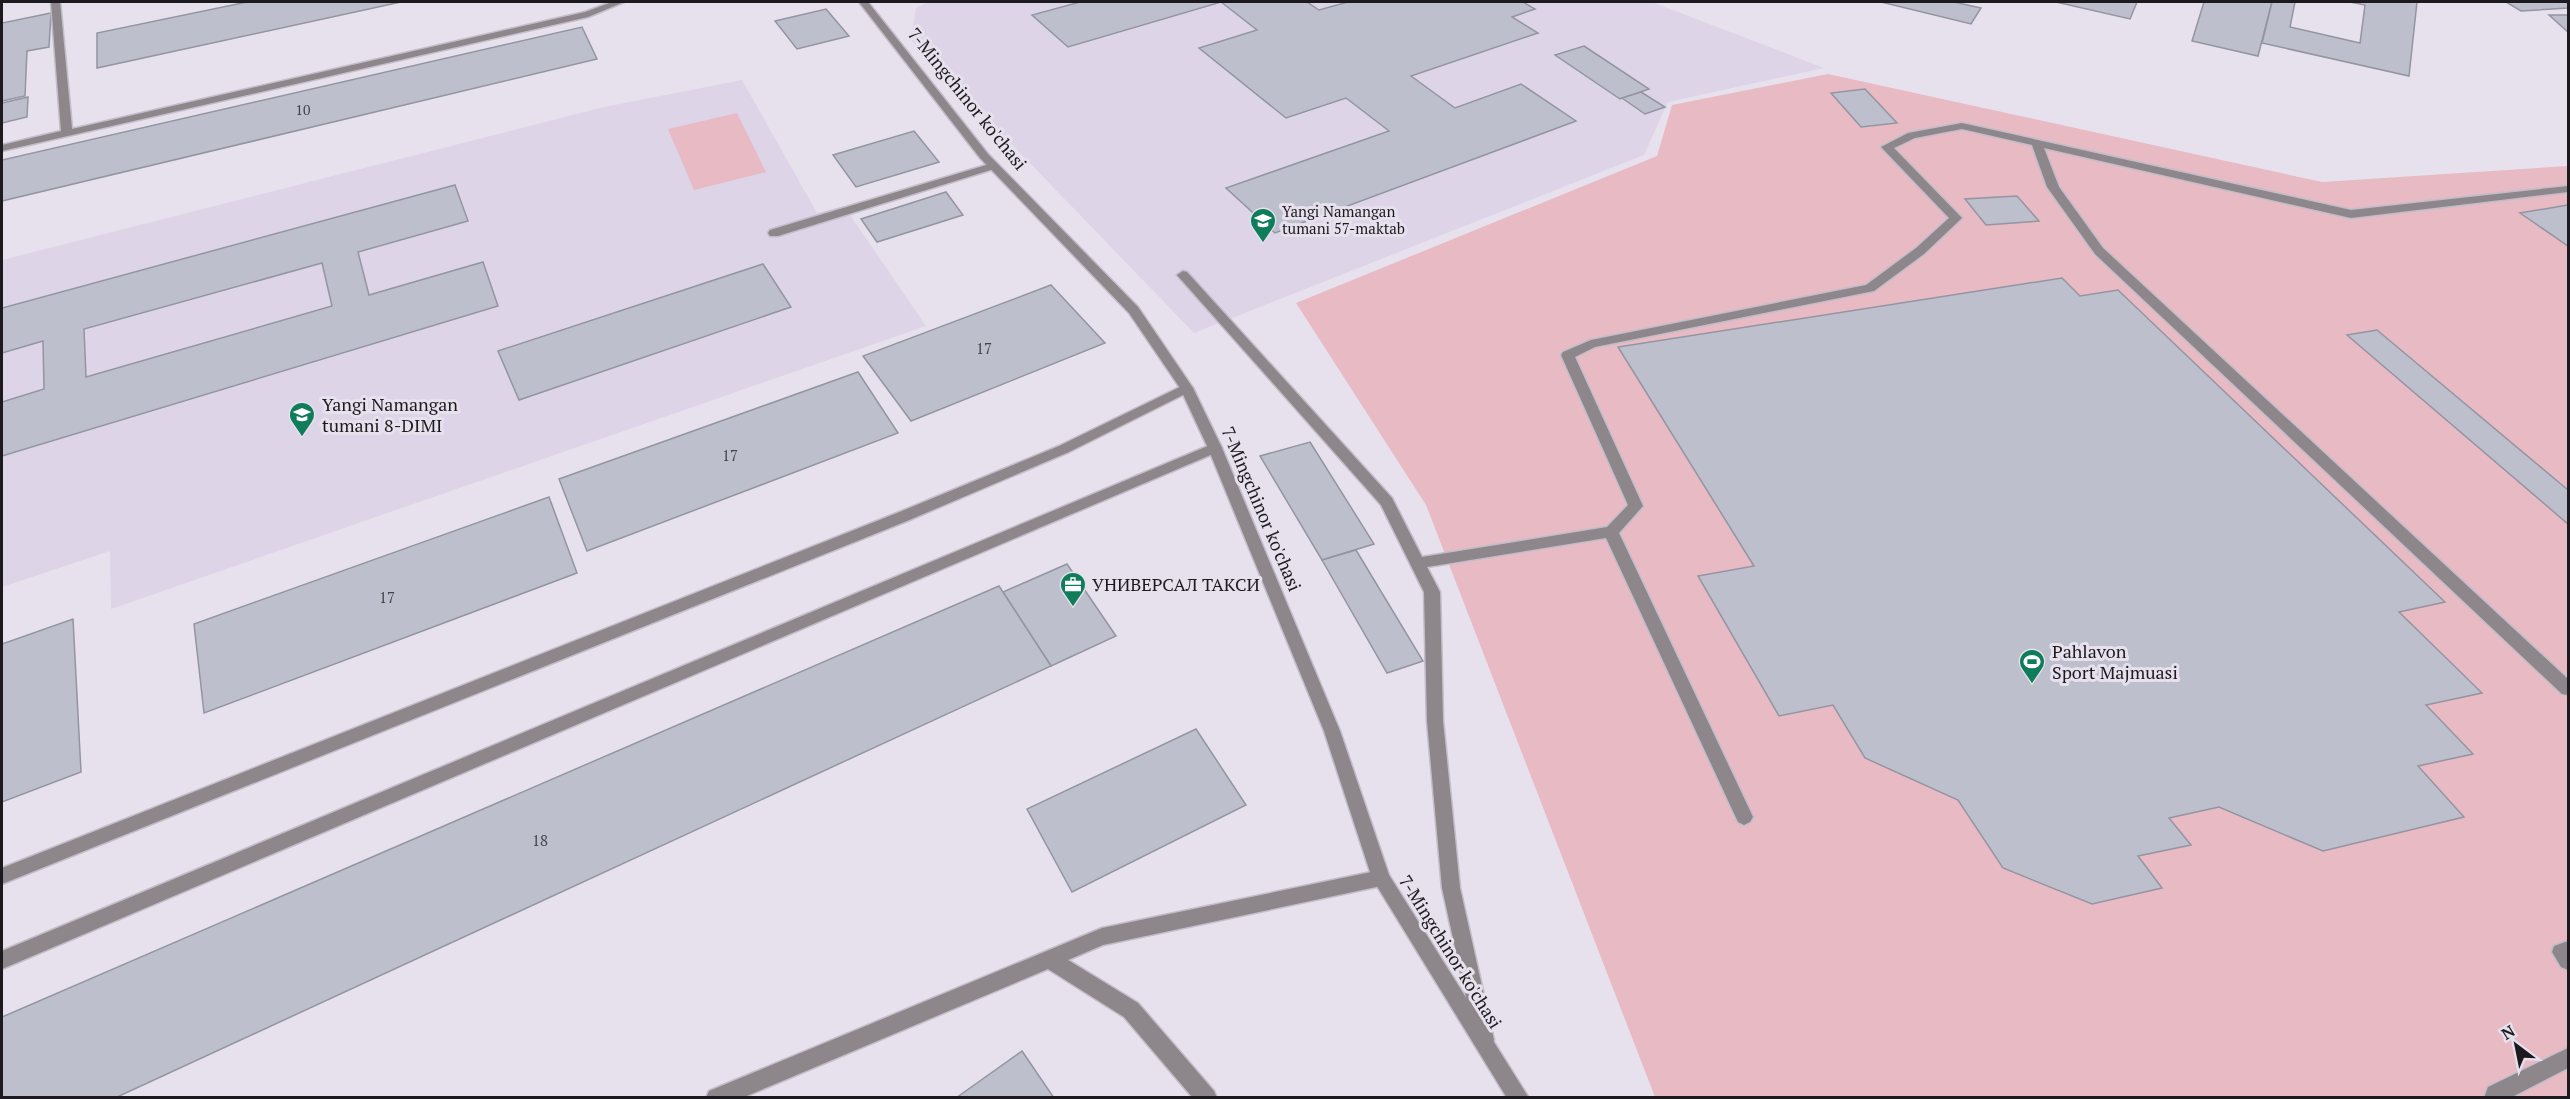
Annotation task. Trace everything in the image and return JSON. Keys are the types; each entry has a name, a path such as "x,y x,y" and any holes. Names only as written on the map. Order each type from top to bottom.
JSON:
{"street":[{"path":"55,2 67,133"},
{"path":"2,148 588,14 619,2"},
{"name":"7-Mingchinor ko'chasi","path":"863,2 993,166 1134,309 1186,388 1215,448 1332,731 1381,878 1519,1098"},
{"path":"1417,563 1611,532 1636,506 1568,355 1591,344 1870,288 1920,250 1956,218 1887,147 1912,135 1962,126 2351,214 2568,189"},
{"path":"2037,143 2053,187 2100,251 2568,689"},
{"path":"774,233 993,166"},
{"path":"1183,275 1387,502 1432,592 1436,721 1451,888 1485,1043"},
{"path":"2,876 902,517 1064,449 1186,388"},
{"path":"2,960 1215,448"},
{"path":"1611,532 1744,817"},
{"path":"716,1098 1102,937 1381,878"},
{"path":"2568,950 2561,952 2568,961"},
{"path":"1049,959 1131,1010 1207,1098"},
{"path":"2494,1098 2495,1094 2568,1058"}],"shaded area":[{"name":"Yangi Namangan tumani 57-maktab","path":"928,2 1652,2 1824,68 1668,102 1644,155 1194,333 911,40 916,8"},
{"name":"Pahlavon Sport Majmuasi","path":"1828,74 2322,182 2568,166 2568,1097 1655,1097 1426,505 1296,303 1657,156 1672,105"},
{"name":"Yangi Namangan tumani 8-DIMI","path":"742,80 817,213 844,206 926,326 111,609 110,551 2,587 2,260 604,107"},
{"path":"737,113 766,172 694,190 668,129"}],"building":[{"path":"247,2 401,2 97,68 97,33"},
{"path":"1080,2 1221,2 1068,47 1032,15"},
{"path":"1221,2 1307,2 1319,10 1348,2 1523,2 1535,9 1512,17 1538,33 1411,76 1455,108 1521,84 1576,121 1275,233 1226,188 1389,131 1346,98 1286,118 1199,48 1257,30"},
{"path":"1881,2 1954,2 1981,8 1971,24"},
{"path":"2056,2 2137,2 2130,19"},
{"path":"2204,2 2272,2 2258,56 2192,41"},
{"path":"2272,2 2295,2 2290,27 2360,43 2365,5 2350,2 2417,2 2409,76 2262,43"},
{"path":"2506,2 2568,2 2568,8 2521,11"},
{"path":"826,9 849,36 797,49 775,21"},
{"path":"51,13 49,47 27,51 25,96 2,101 2,23"},
{"path":"2549,15 2568,15 2568,32"},
{"path":"582,27 597,59 2,201 2,160"},
{"path":"1584,46 1649,89 1620,99 1555,55"},
{"path":"1865,89 1897,123 1861,127 1831,93"},
{"path":"1641,92 1665,107 1645,114 1622,98"},
{"path":"28,97 27,117 2,123 2,103"},
{"path":"914,131 939,162 856,187 833,155"},
{"path":"455,185 468,221 358,252 369,295 483,262 498,306 2,456 2,402 44,389 43,341 2,353 2,308","holes":["322,263 332,306 86,377 84,329"]},
{"path":"946,192 963,215 877,242 861,219"},
{"path":"2017,196 2039,221 1986,225 1965,199"},
{"path":"2568,205 2568,246 2520,213"},
{"path":"763,264 791,307 519,400 498,351"},
{"path":"2062,278 2080,296 2118,290 2445,602 2399,612 2482,693 2426,705 2473,754 2418,766 2464,817 2323,851 2219,807 2169,818 2191,845 2138,856 2162,888 2092,904 2003,868 1958,800 1865,758 1833,705 1779,716 1698,576 1754,566 1618,347"},
{"path":"1051,285 1105,343 911,421 863,356"},
{"path":"2377,330 2568,490 2568,524 2347,335"},
{"path":"858,372 898,433 587,551 559,479"},
{"path":"1310,442 1374,544 1322,560 1260,456"},
{"path":"549,497 577,573 204,713 194,624"},
{"path":"1356,550 1423,661 1387,673 1322,560"},
{"path":"1067,564 1116,636 1051,666 1003,592"},
{"path":"999,586 1051,666 115,1098 2,1098 2,1017"},
{"path":"73,619 81,772 2,802 2,644"},
{"path":"1196,729 1246,805 1072,892 1027,809"},
{"path":"1022,1051 1054,1098 956,1098"}],"place":[{"name":"Yangi Namangan tumani 57-maktab","path":"1263,244"},
{"name":"Yangi Namangan tumani 8-DIMI","path":"302,438"},
{"name":"УНИВЕРСАЛ ТАКСИ","path":"1073,608"},
{"name":"Pahlavon Sport Majmuasi","path":"2032,685"}]}
